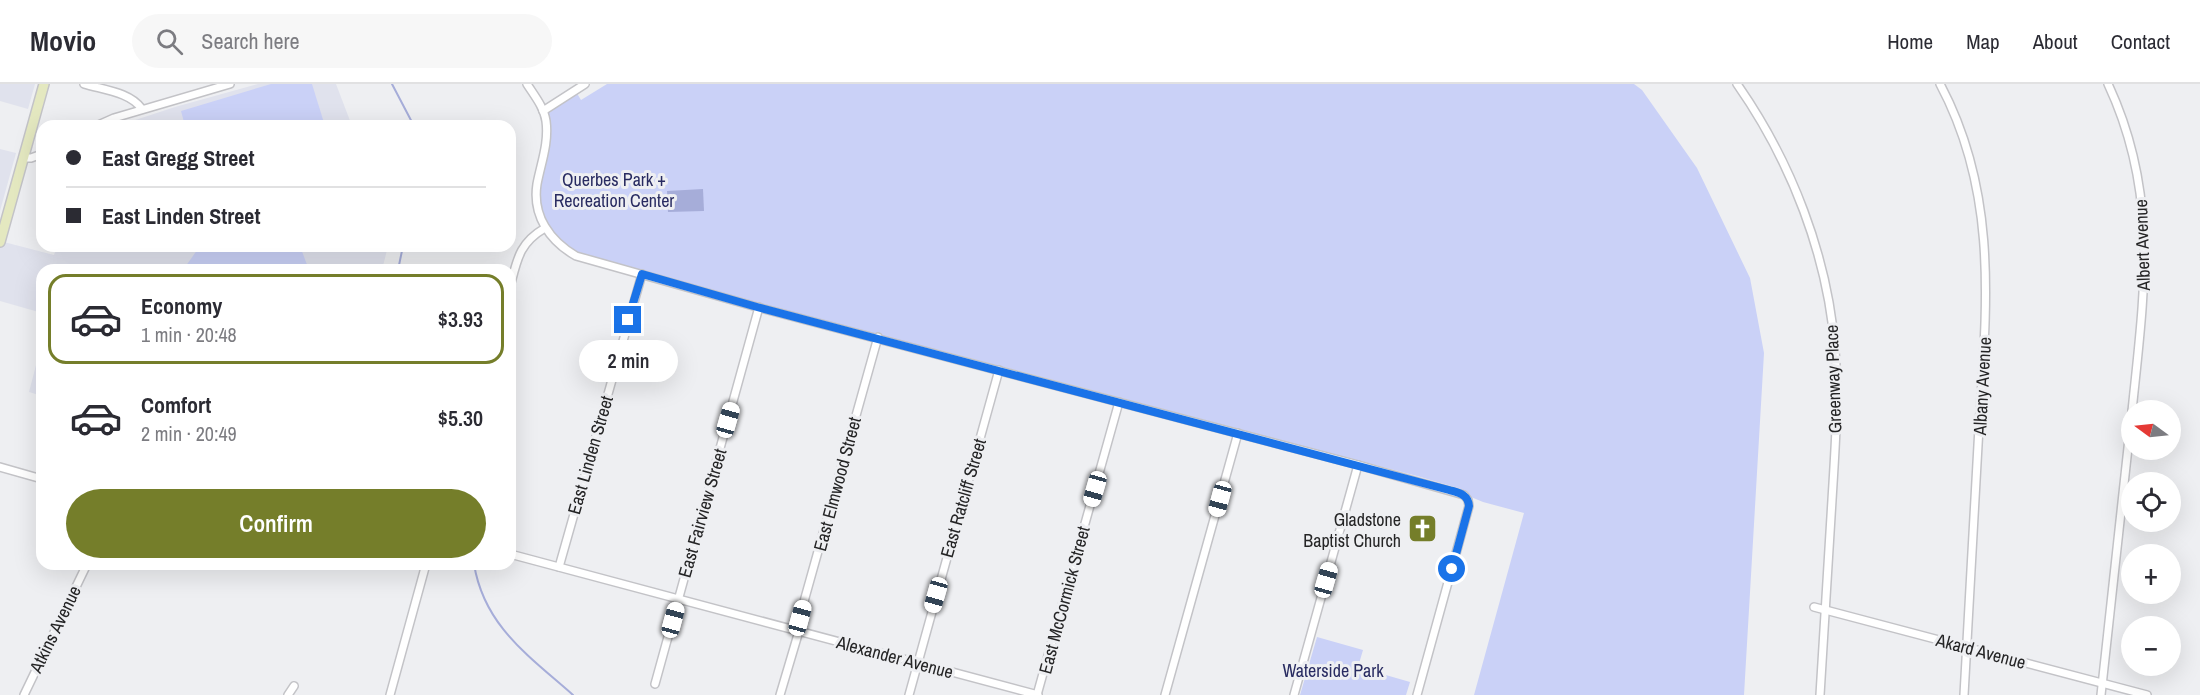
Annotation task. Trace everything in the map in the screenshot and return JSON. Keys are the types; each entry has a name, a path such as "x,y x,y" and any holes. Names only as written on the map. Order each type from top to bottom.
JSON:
{"main road":[{"path":"0,242 2,225 44,84"}],"street":[{"path":"84,84 126,96 134,100 142,109"},
{"path":"110,120 230,84"},
{"path":"527,84 543,111 546,123 546,141 537,189 540,217 545,228 559,245 576,256 759,307 1358,465 1459,493 1467,498 1469,503 1417,695"},
{"path":"543,111 585,84"},
{"name":"Greenway Place","path":"1737,84 1777,152 1796,194 1818,254 1830,308 1835,349 1837,400 1820,695"},
{"name":"Albany Avenue","path":"1940,84 1957,123 1974,173 1985,241 1986,309 1964,695"},
{"name":"Albert Avenue","path":"2108,84 2121,114 2132,151 2139,186 2145,240 2144,299 2133,400"},
{"path":"23,158 36,156"},
{"path":"516,266 524,244 545,228"},
{"name":"East Linden Street","path":"559,567 642,274"},
{"name":"East Fairview Street","path":"655,684 759,307"},
{"name":"East Elmwood Street","path":"780,695 879,338"},
{"name":"East Ratcliff Street","path":"909,695 999,370"},
{"name":"East McCormick Street","path":"1037,695 1119,402"},
{"path":"1165,695 1238,433"},
{"name":"Albert Avenue","path":"2101,695 2127,460"},
{"path":"1294,695 1358,465"},
{"path":"0,467 36,477"},
{"name":"Alexander Avenue","path":"516,556 1037,695"},
{"name":"Atkins Avenue","path":"24,695 84,570"},
{"path":"390,695 424,570"},
{"name":"Akard Avenue","path":"1814,607 2147,695"},
{"path":"288,695 294,686"}],"shaded area":[{"path":"0,84 35,84 28,109 0,101"},
{"path":"258,84 336,84 350,120 135,120"},
{"path":"0,149 16,153 0,211"},
{"path":"703,189 704,211 668,212 667,191"},
{"path":"0,241 54,255 55,252 386,252 384,264 36,264 36,311 0,301"},
{"path":"36,365 36,394 29,392"}],"green space":[{"path":"271,84 312,84 323,120 183,120 181,111"},
{"name":"Querbes Park + Recreation Center","path":"607,84 1634,84 1642,90 1697,168 1750,278 1764,353 1744,695 1474,695 1524,513 1483,502 1471,497 1461,489 1417,476 936,349 935,352 756,302 583,259 548,233 537,203 545,151 543,111 575,90 581,100"},
{"path":"196,252 302,252 307,264 187,264"},
{"name":"Waterside Park","path":"1317,637 1363,650 1358,667 1410,682 1406,695 1300,695"}],"waterway":[{"path":"392,84 411,120"},
{"path":"399,264 402,252"},
{"path":"475,570 479,586 498,622 525,653 573,695"}],"place":[{"name":"Gladstone Baptist Church","path":"1422,529"}],"route":[{"path":"628,320 642,274 757,307 1459,493 1468,500 1469,506 1452,569"}]}
